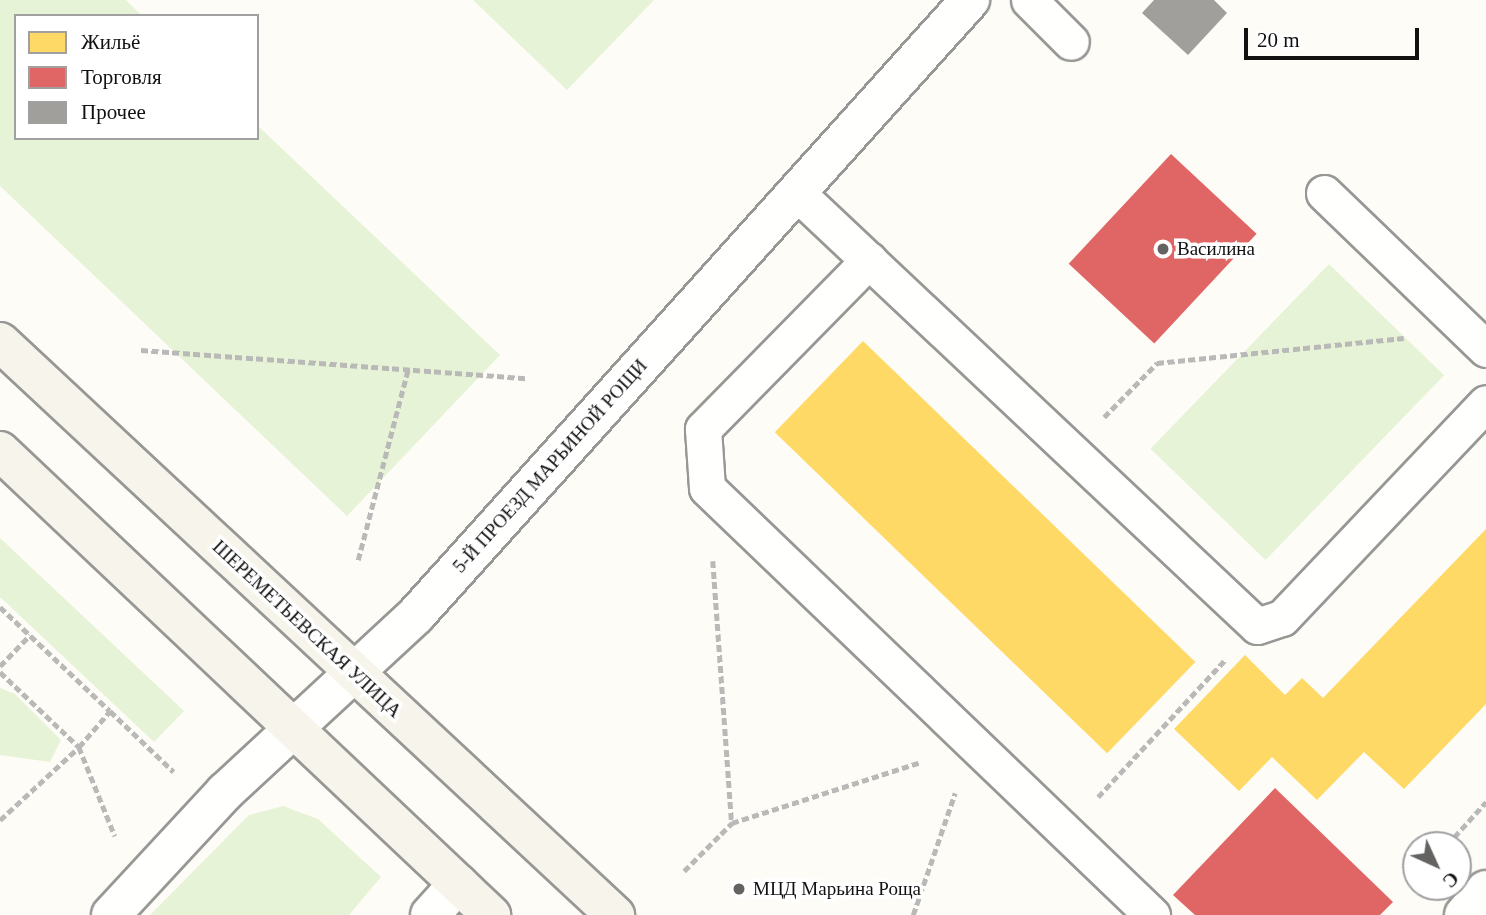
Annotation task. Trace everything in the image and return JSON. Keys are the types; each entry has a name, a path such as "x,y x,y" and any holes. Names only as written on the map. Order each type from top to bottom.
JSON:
{"main road":[{"name":"ШЕРЕМЕТЬЕВСКАЯ УЛИЦА","path":"0,342 615,915"},
{"path":"0,451 491,915"}],"street":[{"name":"5-Й ПРОЕЗД МАРЬИНОЙ РОЩИ","path":"111,915 196,821 356,675 970,0"},
{"path":"430,915 458,884"},
{"path":"1464,915 1486,890"}],"lane":[{"path":"1029,0 1072,42"},
{"path":"796,192 1257,626 1282,618 1486,403"},
{"path":"1324,193 1477,340"},
{"path":"869,260 703,429 708,488 971,746 1152,915"}],"path":[{"path":"1072,450 1157,363 1477,340"},
{"path":"141,349 526,378"},
{"path":"358,560 408,370"},
{"path":"708,488 732,823"},
{"path":"0,607 180,778"},
{"path":"1064,834 1257,626"},
{"path":"0,666 30,635"},
{"path":"0,672 79,747 119,845"},
{"path":"0,820 79,747 110,711"},
{"path":"684,871 732,823 971,746"},
{"path":"913,915 971,746"},
{"path":"1460,831 1486,802"}],"green space":[{"path":"0,0 126,0 140,14 14,14 14,140 259,140 259,127 500,355 347,516 0,186"},
{"path":"473,0 654,0 567,90"},
{"path":"1329,264 1444,375 1266,560 1150,449"},
{"path":"0,538 184,711 154,742 0,597"},
{"path":"0,688 15,694 61,740 50,762 0,755"},
{"path":"283,806 318,819 381,877 349,915 150,915 249,815"}],"building: Жильё":[{"path":"863,341 1195,662 1107,753 775,432"},
{"path":"1486,529 1486,704 1404,789 1364,752 1317,800 1272,757 1239,791 1174,729 1245,655 1285,695 1302,678 1323,698"}],"building: Торговля":[{"name":"Василина","path":"1171,154 1257,234 1154,343 1069,264"},
{"path":"1275,788 1393,902 1380,915 1195,915 1173,895"}],"building: Прочее":[{"path":"1154,0 1214,0 1227,13 1188,55 1142,13"}],"place":[{"name":"Василина","path":"1163,249"},
{"name":"МЦД Марьина Роща","path":"739,889"}]}
